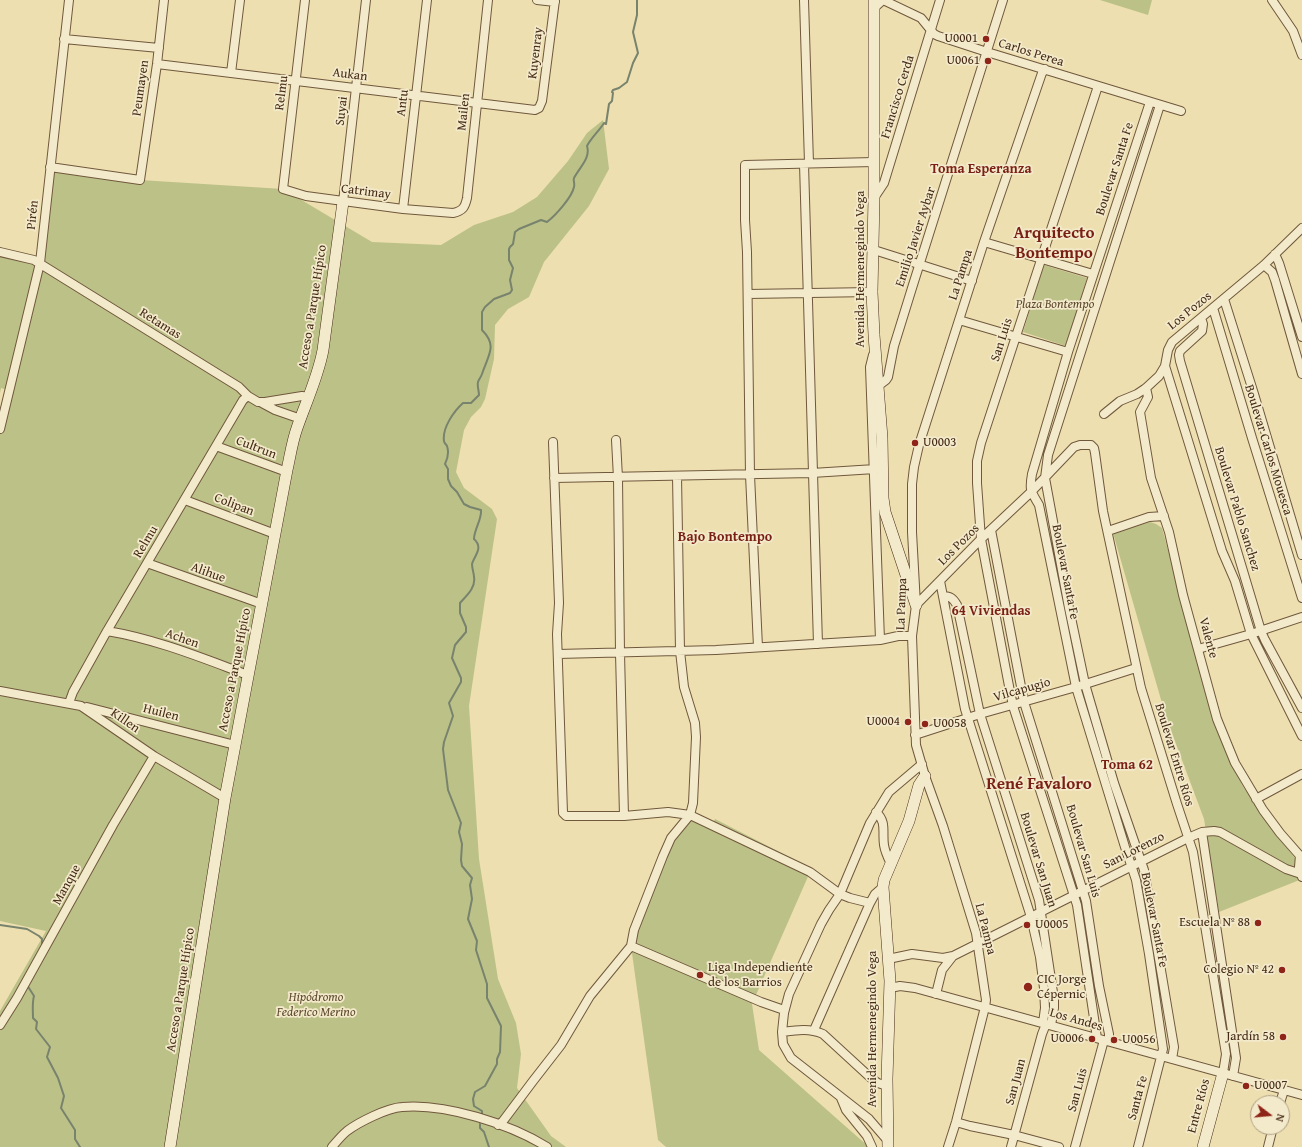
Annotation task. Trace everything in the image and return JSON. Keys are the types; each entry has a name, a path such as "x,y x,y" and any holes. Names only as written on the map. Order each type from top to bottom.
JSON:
{"street":[{"name":"Pirén","path":"0,429 40,263 69,0"},
{"name":"Peumayen","path":"50,167 140,180 157,64 164,0"},
{"path":"231,73 240,0"},
{"name":"Relmu","path":"283,189 305,0"},
{"name":"Suyai","path":"343,202 366,0"},
{"name":"Antu","path":"403,209 427,0"},
{"name":"Mailen","path":"446,212 459,212 465,206 488,0"},
{"path":"537,0 555,1"},
{"path":"804,0 808,294 818,644"},
{"name":"Carlos Perea","path":"874,4 883,0 921,18 938,36 1181,111"},
{"name":"Francisco Cerda","path":"874,198 884,183 940,0"},
{"name":"Emilio Javier Aybar","path":"878,386 888,377 894,346 1003,0"},
{"path":"1272,0 1293,31 1302,55"},
{"name":"Kuyenray","path":"539,108 542,101 555,1"},
{"name":"Avenida Hermenegindo Vega","path":"874,4 874,250 872,292 882,438 879,468 885,512 916,605"},
{"path":"64,39 159,48"},
{"name":"Aukan","path":"157,64 416,95 477,104 535,110 539,108"},
{"name":"La Pampa","path":"948,1147 956,1122 986,1000 978,945 916,745 912,636 916,605 912,532 912,484 919,445 959,320 984,242 1042,73 1045,69"},
{"name":"San Luis","path":"981,538 977,461 981,443 1098,86"},
{"name":"Boulevar Santa Fe","path":"1150,102 1068,352 1032,474 1031,492 1039,505 1076,687 1136,880 1162,1043 1162,1056"},
{"name":"Boulevar Santa Fe","path":"1160,105 1048,455 1045,478 1069,608 1085,684 1114,782 1144,870 1174,1047 1172,1059"},
{"path":"758,647 750,475 745,165 874,162"},
{"name":"Catrimay","path":"283,189 306,196 343,202 446,212"},
{"name":"Acceso a Parque Hípico","path":"170,1147 225,798 295,435 320,367 343,202"},
{"name":"Los Pozos","path":"1104,414 1120,401 1138,394 1159,376 1165,366 1168,350 1172,342 1264,265 1302,228"},
{"path":"984,242 1093,274"},
{"path":"874,250 972,281"},
{"name":"Retamas","path":"0,252 34,260 40,263 239,387 248,396 275,410 301,419"},
{"path":"1275,254 1302,337"},
{"path":"1264,265 1272,272 1275,280 1302,374"},
{"path":"748,294 872,292"},
{"name":"Boulevar Carlos Mouesca","path":"1224,299 1302,555"},
{"name":"Boulevar Carlos Mouesca","path":"1213,308 1302,598"},
{"name":"Boulevar Pablo Sanchez","path":"1201,318 1203,324 1202,331 1180,351 1180,361 1265,640 1302,708"},
{"path":"959,320 1068,352"},
{"path":"875,348 870,367 879,468 880,640"},
{"name":"Boulevar Pablo Sanchez","path":"1165,366 1222,551 1235,582 1251,634 1302,736"},
{"name":"Valente","path":"1146,388 1148,397 1141,408 1141,419 1152,478 1169,532 1198,649 1220,727 1236,763 1256,799 1280,833 1301,856 1299,867 1302,875"},
{"name":"Relmu","path":"69,703 73,692 107,631 243,400 248,396"},
{"path":"261,402 302,396 309,397"},
{"path":"616,440 624,816"},
{"path":"553,442 559,603 557,634 563,814 566,816 624,816 668,812 690,815 810,872 840,894 870,903"},
{"name":"Los Pozos","path":"916,605 981,538 1045,478 1074,447 1091,444"},
{"name":"Boulevar Entre Ríos","path":"1091,444 1094,448 1103,511 1136,668 1152,725 1188,838 1194,852 1228,1074"},
{"name":"Cultrun","path":"216,446 287,472"},
{"path":"554,478 750,475 812,473 879,468"},
{"path":"498,1125 504,1120 532,1081 562,1045 590,996 631,946 634,930 671,838 690,815 693,803 696,737 695,723 684,687 680,651 677,476"},
{"name":"Colipan","path":"185,500 275,534"},
{"path":"1108,530 1149,516 1164,516"},
{"name":"Boulevar San Luis","path":"991,530 1024,702 1083,890 1109,1034 1103,1040"},
{"name":"Boulevar San Luis","path":"981,538 1013,706 1030,753 1077,905 1103,1040"},
{"name":"Alihue","path":"147,564 262,604"},
{"name":"Boulevar San Juan","path":"940,581 968,719 1031,917 1040,957 1047,1024"},
{"name":"Boulevar San Juan","path":"943,596 950,596 957,604 980,714 1042,912 1054,999 1054,1008 1047,1024"},
{"path":"1198,649 1251,634 1302,617"},
{"name":"Achen","path":"107,631 121,633 164,645 248,675"},
{"path":"558,654 680,651 818,644 880,640 898,636 912,636"},
{"name":"Vilcapugio","path":"915,735 980,714 1013,706 1136,668"},
{"name":"Killen","path":"0,692 81,706 154,756 225,798"},
{"name":"Huilen","path":"81,706 236,745"},
{"name":"Manque","path":"0,1026 113,825 154,756"},
{"path":"888,1144 869,1119 791,1058 783,1044 782,1032 784,1010 789,994 821,924 840,894 870,823 889,792 922,764"},
{"path":"1256,799 1302,774"},
{"name":"Avenida Hermenegindo Vega","path":"888,1144 887,1086 890,988 883,887 884,880 909,821 919,785 925,776"},
{"path":"876,812 881,816 884,823 884,844 891,864"},
{"path":"1202,832 1236,1058 1228,1074"},
{"name":"San Lorenzo","path":"888,959 912,954 943,958 953,956 978,945 1074,896 1140,860 1202,832 1220,832 1286,869 1302,875"},
{"path":"814,1030 870,903 875,894 883,887"},
{"path":"631,946 761,1002 784,1010"},
{"path":"936,994 942,970 953,956"},
{"name":"Los Andes","path":"890,988 900,986 915,988 1302,1095"},
{"name":"San Juan","path":"1011,1147 1042,1034 1047,1024"},
{"path":"782,1032 808,1029 822,1034 831,1040 872,1079 887,1086"},
{"name":"San Luis","path":"1075,1147 1103,1040"},
{"name":"Santa Fe","path":"1138,1147 1162,1056"},
{"name":"Entre Ríos","path":"1203,1147 1228,1074"},
{"path":"1282,1095 1284,1090"},
{"path":"839,1096 846,1110 867,1136 872,1147"},
{"path":"332,1147 347,1131 374,1116 401,1106 425,1106 459,1112 526,1136 547,1147"},
{"path":"956,1122 1059,1147"},
{"path":"1268,1147 1271,1135"}],"green space":[{"path":"1100,0 1152,0 1148,15"},
{"name":"Hipódromo Federico Merino","path":"603,120 609,169 589,206 544,262 529,297 508,309 495,325 494,359 485,399 481,407 471,417 464,430 456,472 464,488 492,509 497,519 469,706 479,859 498,979 516,1023 521,1054 517,1088 551,1136 566,1147 0,1147 0,1011 46,931 0,921 0,429 10,391 1,388 0,393 0,252 39,263 50,167 140,180 283,189 372,242 441,245 474,225 513,212 537,197 568,161 587,133"},
{"name":"Plaza Bontempo","path":"1044,265 1087,278 1066,346 1023,332"},
{"path":"1150,522 1162,528 1214,717 1242,785 1267,823 1302,867 1302,879 1219,912 1204,819 1166,717 1113,533"},
{"name":"Liga Independiente de los Barrios","path":"690,815 712,825 715,819 809,867 807,871 810,872 752,1004 759,1050 869,1147 666,1147 658,1140 631,946 663,856"}],"waterway":[{"path":"482,1114 482,1111 474,1106 473,1099 475,1092 485,1086 497,1064 497,1059 500,1052 501,1026 487,998 487,984 476,950 477,941 468,919 472,899 470,885 472,878 462,866 462,844 459,832 461,823 448,790 443,749 453,716 449,703 461,682 461,678 452,658 455,645 466,632 466,627 460,613 460,603 474,585 472,564 478,552 478,546 474,536 481,510 464,504 457,492 451,486 448,479 448,469 445,464 448,450 444,442 444,436 449,420 456,410 463,403 471,403 479,395 478,382 489,356 491,346 490,341 482,330 482,312 494,299 510,293 512,290 510,280 513,268 509,260 509,249 513,244 515,232 541,220 547,222 567,201 573,191 574,178 586,159 588,150 587,146 604,123 606,124 609,104 612,101 613,90 619,88 627,82 638,53 633,32 637,15 637,0"},
{"path":"0,925 27,929 42,939 42,946"},
{"path":"27,985 34,996 33,1018 37,1022 36,1029 50,1047 47,1057 58,1078 64,1096 61,1108 75,1130 75,1139 80,1147"},
{"path":"480,1124 480,1128 484,1132 489,1147"}],"place":[{"name":"U0001","path":"986,39"},
{"name":"U0061","path":"988,61"},
{"name":"U0003","path":"915,443"},
{"name":"U0004","path":"908,722"},
{"name":"U0058","path":"925,724"},
{"name":"Escuela Nº 88","path":"1258,923"},
{"name":"U0005","path":"1027,925"},
{"name":"Colegio Nº 42","path":"1282,970"},
{"name":"Liga Independiente de los Barrios","path":"700,975"},
{"name":"CIC Jorge Cépernic","path":"1028,987"},
{"name":"Jardín 58","path":"1283,1037"},
{"name":"U0006","path":"1092,1039"},
{"name":"U0056","path":"1114,1040"},
{"name":"U0007","path":"1246,1086"}],"district":[{"name":"Toma Esperanza","path":"981,169"},
{"name":"Arquitecto Bontempo","path":"1054,244"},
{"name":"Bajo Bontempo","path":"725,537"},
{"name":"64 Viviendas","path":"991,611"},
{"name":"Toma 62","path":"1127,765"},
{"name":"René Favaloro","path":"1039,785"}]}
